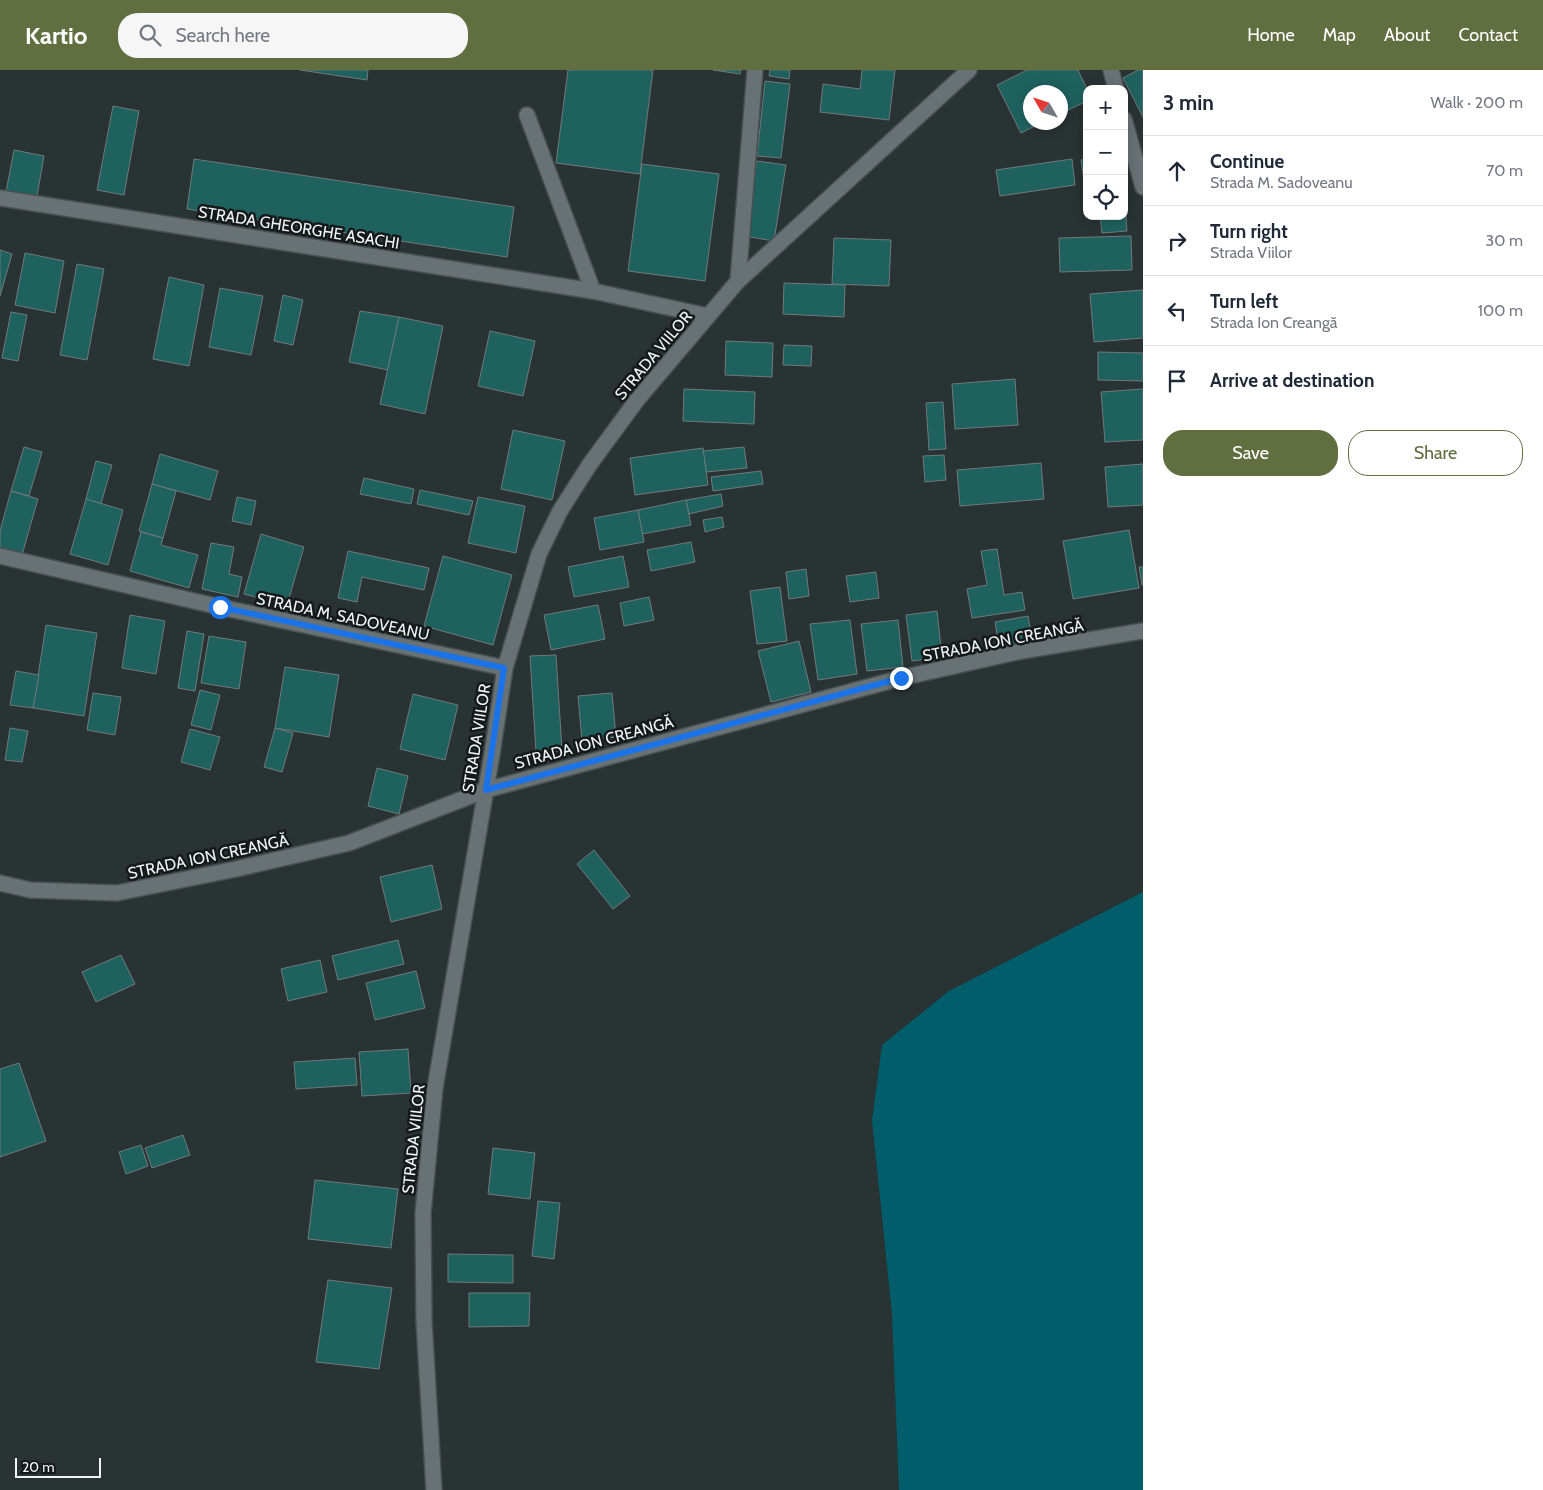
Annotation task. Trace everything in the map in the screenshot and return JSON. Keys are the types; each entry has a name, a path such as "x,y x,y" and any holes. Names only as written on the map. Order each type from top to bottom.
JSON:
{"street":[{"path":"738,281 755,70"},
{"name":"STRADA VIILOR","path":"434,1490 424,1322 423,1213 435,1088 486,790 504,668 538,554 560,511 590,464 637,400 738,281 969,70"},
{"path":"1111,70 1115,85"},
{"path":"527,115 592,291"},
{"path":"1127,130 1143,187"},
{"name":"STRADA GHEORGHE ASACHI","path":"0,198 592,291 708,316"},
{"name":"STRADA M. SADOVEANU","path":"0,556 220,607 504,668"},
{"name":"STRADA ION CREANGĂ","path":"0,883 30,890 117,893 349,843 486,790 901,678 1022,651 1143,632"}],"shaded area":[{"path":"1143,892 1143,1490 899,1490 892,1314 872,1120 882,1045 949,991"}],"building":[{"path":"300,70 368,70 367,80"},
{"path":"568,70 653,70 640,174 556,163"},
{"path":"713,70 741,70 740,74"},
{"path":"770,70 790,70 789,79 769,76"},
{"path":"862,70 895,70 889,120 820,112 823,84 860,89"},
{"path":"1027,70 1078,70 1085,85 1083,85 1083,103 1068,110 1068,85 1023,85 1023,130 1027,130 1021,133 997,85"},
{"path":"1138,70 1143,70 1143,117 1128,85 1123,78"},
{"path":"765,81 790,84 781,158 757,156"},
{"path":"113,106 139,111 124,195 97,190"},
{"path":"14,150 44,156 36,202 5,197"},
{"path":"194,159 514,207 507,257 187,209"},
{"path":"1072,159 1075,185 1000,196 996,170"},
{"path":"757,161 786,165 774,241 744,236"},
{"path":"642,164 719,174 705,281 628,271"},
{"path":"1100,220 1126,220 1127,231 1102,233"},
{"path":"1131,236 1132,270 1060,272 1059,238"},
{"path":"834,238 891,240 889,286 832,284"},
{"path":"0,250 12,254 0,296"},
{"path":"25,253 64,261 55,313 15,305"},
{"path":"77,264 104,269 87,360 60,355"},
{"path":"169,277 204,285 189,366 153,359"},
{"path":"784,283 845,285 844,317 783,314"},
{"path":"220,288 263,296 251,355 209,347"},
{"path":"1143,290 1143,338 1094,342 1090,294"},
{"path":"283,295 303,300 293,345 274,341"},
{"path":"360,311 399,317 388,370 349,362"},
{"path":"11,312 27,315 18,361 2,358"},
{"path":"399,317 443,326 425,414 380,404"},
{"path":"490,331 535,341 523,396 478,386"},
{"path":"726,341 773,343 772,377 725,375"},
{"path":"784,345 812,346 811,366 783,365"},
{"path":"1098,352 1143,353 1143,381 1098,380"},
{"path":"1015,379 1018,425 955,429 952,384"},
{"path":"684,389 755,392 754,424 683,421"},
{"path":"1143,389 1143,440 1105,442 1101,392"},
{"path":"943,402 946,449 929,450 926,403"},
{"path":"513,430 565,441 552,500 501,489"},
{"path":"24,447 42,452 29,496 11,491"},
{"path":"744,447 747,468 706,472 703,451"},
{"path":"703,448 708,485 635,495 630,458"},
{"path":"160,454 218,471 210,500 152,484"},
{"path":"944,455 946,480 925,482 923,456"},
{"path":"96,461 112,465 101,504 86,499"},
{"path":"1041,463 1044,499 960,506 957,470"},
{"path":"1143,464 1143,505 1108,507 1105,467"},
{"path":"761,471 763,484 713,491 711,477"},
{"path":"364,478 414,489 411,504 360,494"},
{"path":"152,484 176,491 163,538 139,531"},
{"path":"420,490 473,501 469,515 417,504"},
{"path":"11,491 38,499 22,555 0,549 0,531"},
{"path":"721,494 723,506 689,514 686,500"},
{"path":"237,497 256,501 251,525 232,521"},
{"path":"478,497 525,506 516,553 468,543"},
{"path":"86,499 123,510 108,565 70,554"},
{"path":"686,500 691,525 642,534 638,510"},
{"path":"638,510 644,542 600,550 594,518"},
{"path":"722,517 724,527 705,532 703,520"},
{"path":"1129,530 1139,588 1073,599 1063,541"},
{"path":"141,532 163,538 161,545 198,555 189,588 130,571"},
{"path":"261,534 304,547 287,605 244,594"},
{"path":"691,542 695,562 651,571 647,550"},
{"path":"211,543 234,547 229,574 242,577 238,597 202,589"},
{"path":"997,549 1004,595 1022,592 1025,610 972,618 967,589 987,585 981,551"},
{"path":"348,551 429,568 424,590 362,577 357,602 338,598"},
{"path":"443,556 512,575 493,645 424,626"},
{"path":"623,556 629,587 574,597 568,567"},
{"path":"1139,567 1143,567 1143,585 1142,585"},
{"path":"806,569 809,596 789,599 786,572"},
{"path":"876,572 879,598 850,602 846,576"},
{"path":"780,587 787,641 757,644 750,591"},
{"path":"649,597 654,620 624,626 620,603"},
{"path":"598,605 605,639 551,650 544,615"},
{"path":"937,611 942,657 912,661 906,615"},
{"path":"130,615 165,621 156,674 122,668"},
{"path":"1028,616 1033,645 1000,651 995,622"},
{"path":"850,620 857,674 818,680 810,624"},
{"path":"898,620 903,667 867,671 861,624"},
{"path":"46,625 97,633 84,716 33,708"},
{"path":"187,631 204,634 195,691 178,688"},
{"path":"209,636 246,642 239,689 201,683"},
{"path":"799,641 811,692 771,702 758,651"},
{"path":"556,655 562,751 536,752 530,656"},
{"path":"285,667 339,675 329,737 275,728"},
{"path":"16,671 39,675 33,708 10,705"},
{"path":"200,690 220,695 211,730 191,725"},
{"path":"93,693 121,697 115,735 87,730"},
{"path":"612,693 616,737 582,741 578,696"},
{"path":"413,694 458,705 445,760 400,749"},
{"path":"10,728 28,731 22,762 5,760"},
{"path":"275,728 293,733 282,772 264,767"},
{"path":"190,729 220,737 210,770 181,762"},
{"path":"377,768 408,776 399,814 368,806"},
{"path":"594,850 630,896 613,909 577,864"},
{"path":"432,865 442,909 391,922 380,877"},
{"path":"398,940 404,964 338,980 332,956"},
{"path":"121,955 135,984 96,1002 82,972"},
{"path":"320,960 327,992 288,1001 281,969"},
{"path":"416,971 425,1008 375,1020 366,983"},
{"path":"408,1049 411,1093 362,1096 359,1052"},
{"path":"355,1058 357,1085 296,1089 294,1062"},
{"path":"19,1063 46,1141 0,1157 0,1069"},
{"path":"183,1135 190,1155 152,1168 145,1148"},
{"path":"141,1145 148,1166 126,1174 119,1152"},
{"path":"493,1148 535,1153 530,1199 488,1194"},
{"path":"315,1180 398,1189 391,1248 308,1239"},
{"path":"538,1201 560,1203 554,1259 532,1256"},
{"path":"448,1254 513,1255 513,1283 448,1282"},
{"path":"328,1280 392,1288 379,1369 316,1362"},
{"path":"469,1293 530,1293 529,1326 469,1327"}],"route":[{"path":"220,607 504,668 486,790 901,678"}]}
